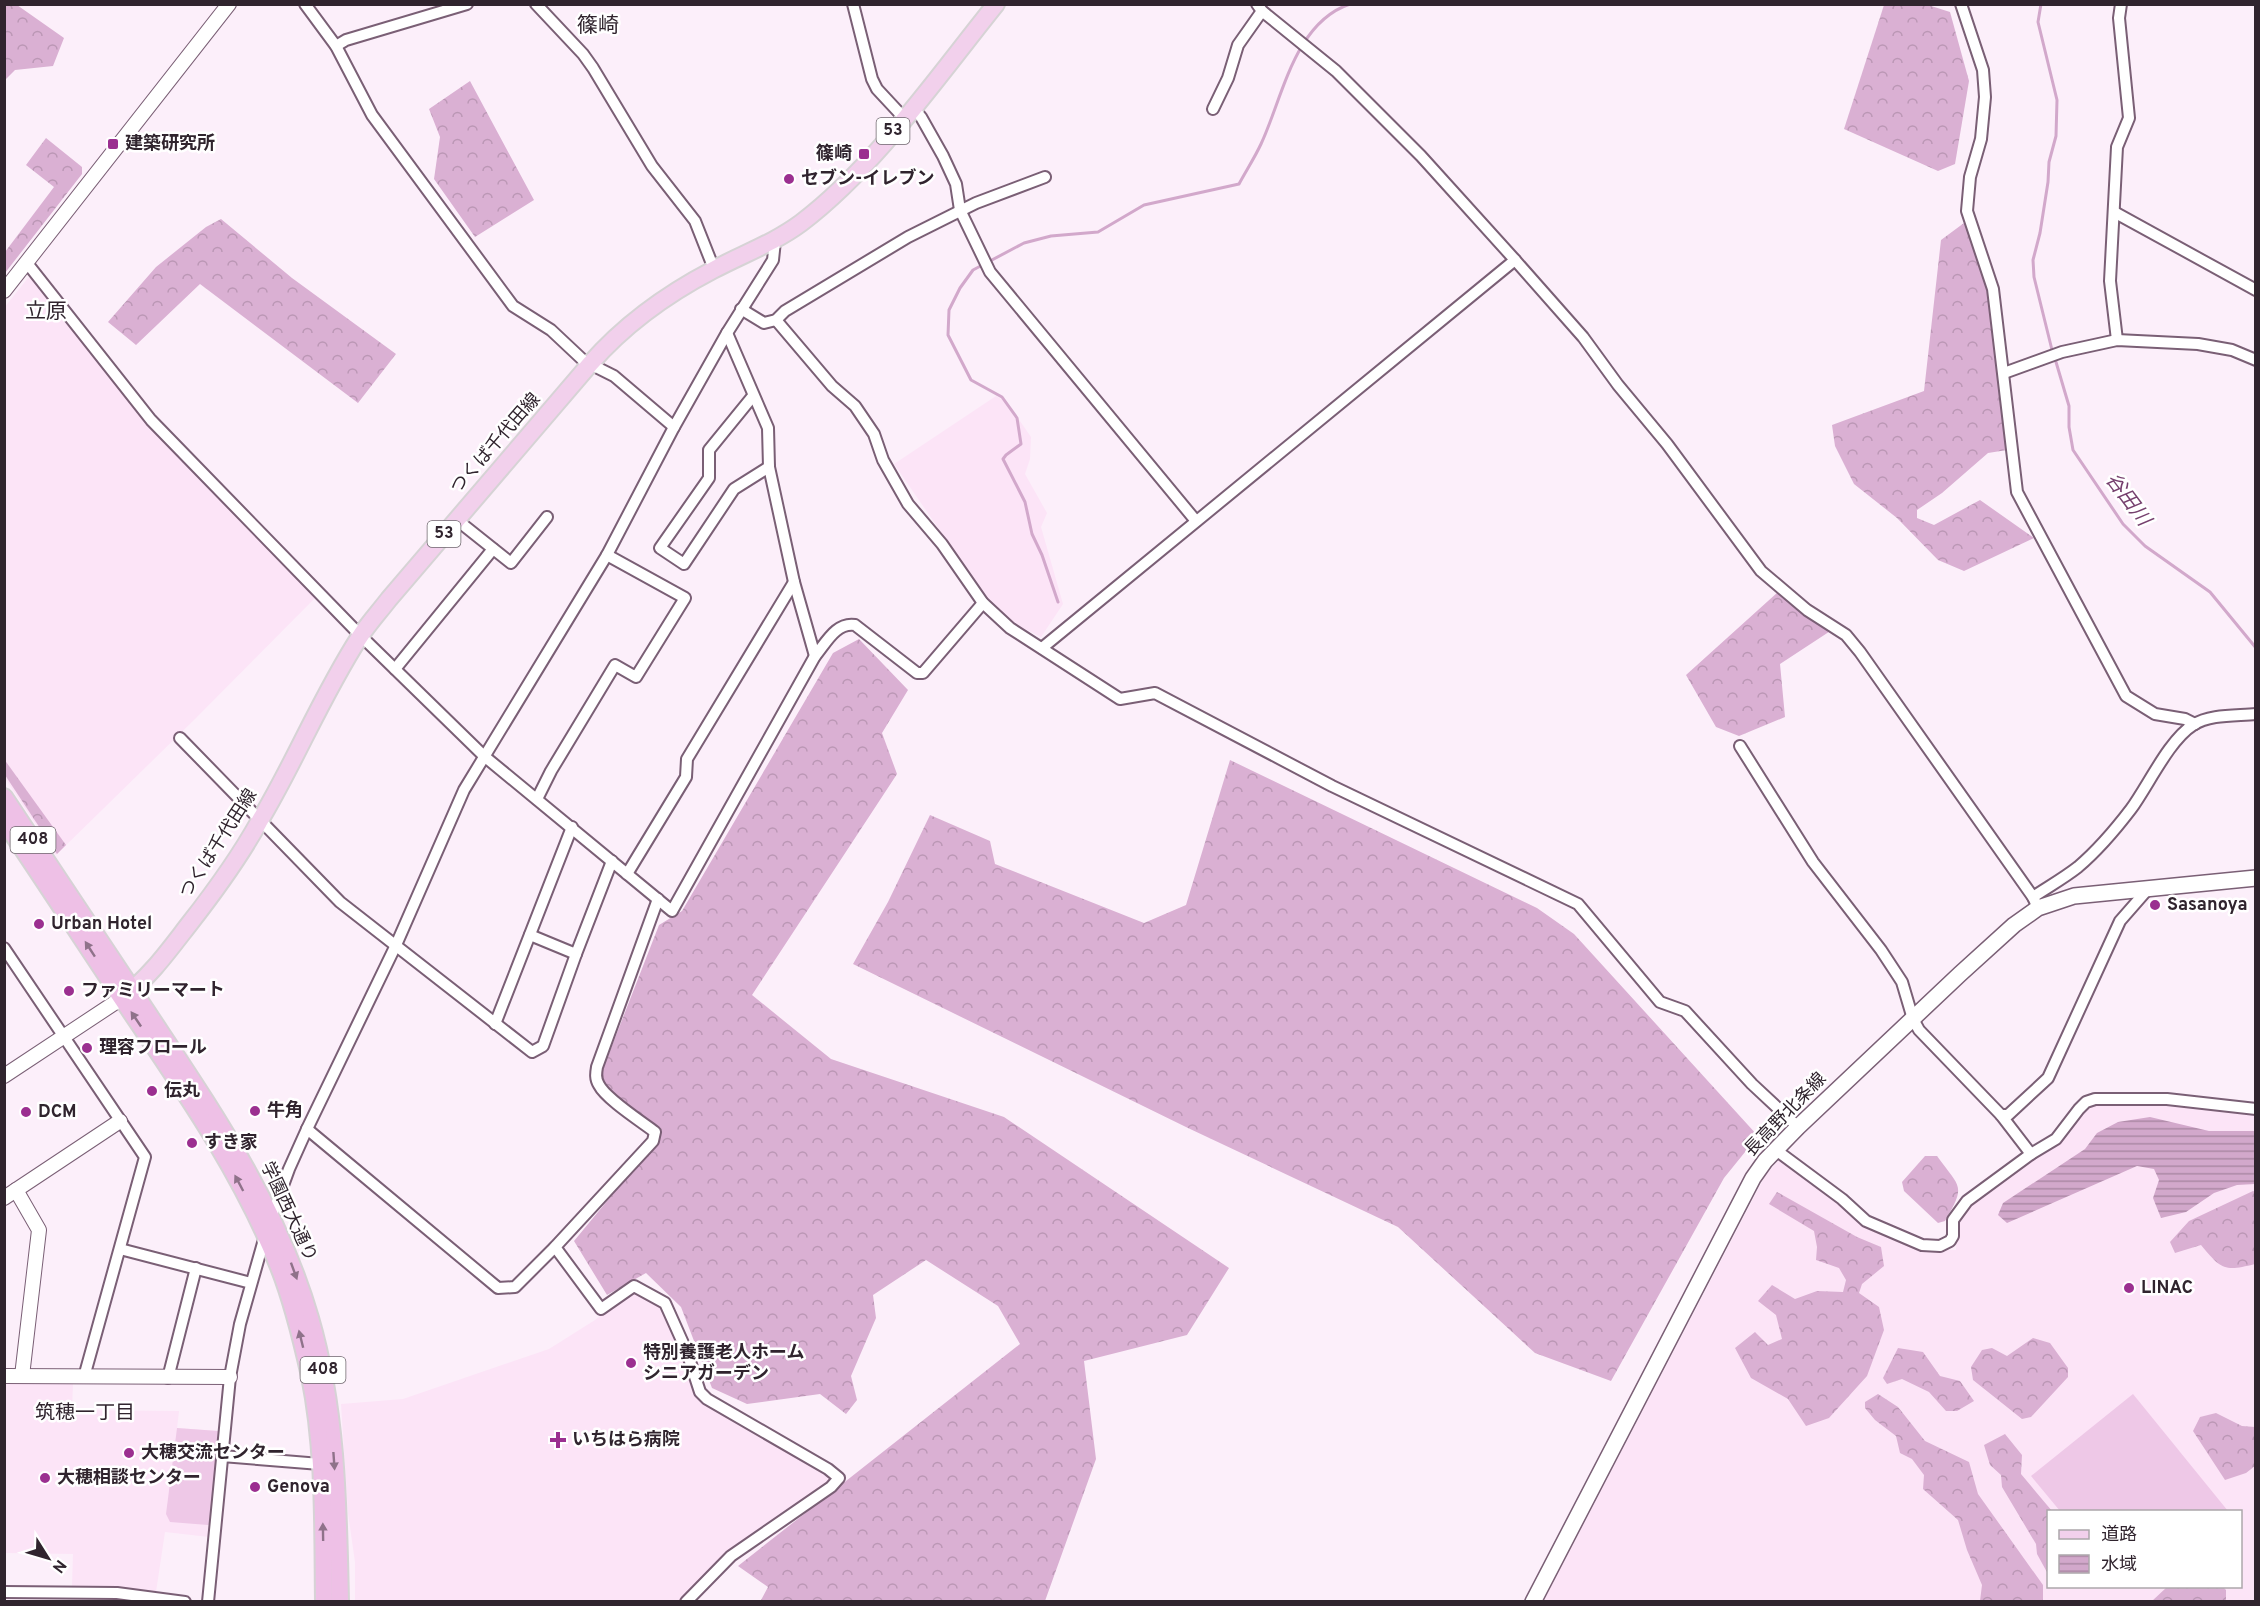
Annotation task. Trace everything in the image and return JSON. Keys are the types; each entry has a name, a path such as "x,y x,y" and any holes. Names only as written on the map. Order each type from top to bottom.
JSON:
{"highway":[{"name":"学園西大通り","path":"4,797 211,1133 265,1235 289,1296 310,1377 318,1430 324,1602"},
{"name":"学園西大通り","path":"4,821 220,1122 259,1190 271,1217 301,1288 321,1359 333,1441 340,1602"}],"main road":[{"name":"つくば千代田線","path":"127,994 157,966 201,908 260,821 323,700 360,636 590,364 634,321 673,293 714,269 775,241 812,215 840,189 908,112 996,4"},
{"name":"長高野北条線","path":"1533,1602 1753,1178 1798,1127 2035,903 2074,896 2256,878"}],"street":[{"path":"4,291 229,4"},
{"path":"305,4 336,46 377,123 513,306 551,330 584,361 614,376 674,427"},
{"path":"336,46 346,40 467,4"},
{"path":"536,4 583,54 652,166 695,221 714,269"},
{"path":"1961,4 1983,70 1985,97 1982,139 1970,177 1967,211 1993,289 2017,492 2126,696 2155,714 2185,719 2195,724"},
{"path":"2116,340 2110,282 2117,147 2129,118 2119,18 2121,4"},
{"path":"856,7 872,79 877,89 908,112 921,117 956,184 960,210 990,272 1196,521"},
{"path":"1213,109 1228,78 1238,45 1260,8 1336,71 1421,156 1583,337 1618,385 1667,444 1761,571 1807,610 1846,635 2035,903 2078,867 2112,834 2133,806 2162,759 2188,729 2212,718 2256,714"},
{"path":"741,309 764,323 776,320 785,311 908,237 960,210 1045,177"},
{"path":"2114,212 2256,290"},
{"path":"208,1602 230,1377 251,1283 271,1217 289,1169 396,945 464,790 607,555 674,427 741,309 773,260 775,241"},
{"path":"1042,648 1515,260"},
{"path":"27,262 151,420 360,636 484,756 672,911 815,656 838,628 847,624 855,625 917,673 923,673 983,603"},
{"path":"776,320 832,386 855,406 874,434 884,460 908,504 942,544 983,603 1010,628 1119,699 1155,693 1332,786 1578,904 1660,1002 1685,1011 1752,1084 1798,1127"},
{"path":"727,333 768,428 769,467 794,582 815,656"},
{"path":"2004,373 2062,352 2116,340 2198,344 2232,350 2256,360"},
{"path":"753,396 709,450 709,478 660,548 684,564 734,489 769,467"},
{"path":"457,520 511,563 548,517"},
{"path":"395,669 493,549"},
{"path":"537,799 615,665 636,677 685,598 607,555"},
{"path":"627,874 686,777 687,759 794,582"},
{"path":"180,738 340,902 532,1052 543,1046 612,861"},
{"path":"1740,746 1813,862 1881,950 1902,982 1912,1019 1919,1030 2001,1115 2031,1154"},
{"path":"495,1024 572,827"},
{"path":"2001,1115 2008,1115 2048,1078 2120,921 2148,889"},
{"path":"307,1129 498,1288 515,1287 653,1141 655,1132 607,1094 599,1086 595,1076 658,899"},
{"path":"530,935 576,954"},
{"path":"5,950 145,1158 84,1377"},
{"path":"4,1076 127,994"},
{"path":"1776,1150 1842,1199 1866,1221 1922,1245 1940,1246 1950,1241 1953,1236 1953,1220 1967,1201 2031,1154 2056,1139 2086,1102 2095,1099 2167,1099 2256,1109"},
{"path":"22,1376 39,1230 10,1194 120,1121"},
{"path":"555,1247 601,1309 634,1287 666,1303 687,1352 700,1392 707,1399 828,1469 838,1478 831,1487 731,1556 686,1602"},
{"path":"120,1249 251,1283"},
{"path":"168,1378 196,1268"},
{"path":"4,1376 230,1377"},
{"path":"222,1456 320,1464"},
{"path":"4,1592 117,1593 185,1602"}],"shaded area":[{"path":"28,278 34,278 154,430 316,597 56,855 5,778 4,308"},
{"path":"996,396 1007,402 1031,437 1030,459 1025,474 1047,513 1041,527 1063,604 1041,637 1017,625 988,600 894,464"},
{"path":"2095,1103 2168,1103 2255,1113 2255,1601 1543,1602 1765,1176 1779,1160 1841,1204 1866,1228 1922,1250 1956,1250 1957,1225 1962,1213 2015,1169 2057,1145 2071,1132 2076,1119 2085,1109"},
{"name":"いちはら病院","path":"633,1291 661,1307 689,1369 693,1387 831,1474 833,1481 723,1556 681,1601 355,1601 355,1562 348,1513 341,1404 403,1399 549,1349 595,1320"},
{"path":"5,1381 73,1384 72,1410 179,1411 177,1428 218,1431 209,1537 165,1532 156,1592 127,1588 72,1586 73,1554 5,1553"},
{"path":"2133,1394 2227,1510 2059,1510 2031,1476"},
{"path":"177,1428 218,1431 211,1523 208,1525 170,1522 166,1514"}],"green space":[{"path":"5,4 17,5 64,38 53,66 15,70 5,80"},
{"path":"1884,5 1928,5 1950,12 1969,81 1955,164 1938,171 1844,129"},
{"path":"470,81 534,200 475,237 434,179 440,137 429,109"},
{"path":"46,138 82,167 82,174 5,273 5,252 54,187 26,165"},
{"path":"221,219 292,278 396,354 358,403 200,284 136,345 108,322 156,267 206,227"},
{"path":"1964,223 1990,295 1995,360 2007,450 1988,453 1942,493 1917,510 1917,518 1934,525 1980,500 2034,538 1964,571 1938,560 1897,518 1854,484 1835,446 1832,425 1924,391 1941,240"},
{"path":"1778,592 1841,624 1780,664 1785,717 1739,736 1716,727 1686,675"},
{"path":"859,639 908,690 882,733 897,774 752,995 831,1059 1004,1117 1229,1268 1187,1335 1084,1361 1096,1459 1045,1601 760,1602 768,1587 738,1566 1020,1344 998,1306 926,1260 873,1295 876,1318 851,1376 857,1400 846,1414 820,1394 747,1404 712,1388 681,1307 646,1273 607,1295 574,1241 660,1137 599,1079 659,925 682,911 833,653"},
{"path":"4,759 66,845 57,854 5,775"},
{"path":"1230,760 1537,908 1574,934 1758,1136 1724,1178 1611,1381 1535,1353 1398,1227 1188,1128 853,964 888,902 930,815 990,841 995,864 1144,923 1186,905"},
{"path":"1925,1156 1937,1156 1958,1187 1952,1209 1945,1221 1938,1223 1904,1191 1902,1182"},
{"path":"2253,1191 2256,1192 2255,1264 2236,1268 2224,1266 2219,1264 2201,1245 2175,1253 2170,1242 2189,1221"},
{"path":"1777,1192 1857,1237 1881,1247 1884,1266 1862,1284 1859,1293 1879,1307 1884,1330 1867,1376 1829,1418 1806,1426 1788,1399 1751,1378 1735,1348 1755,1332 1768,1345 1782,1339 1776,1315 1758,1301 1772,1285 1795,1299 1817,1291 1843,1292 1846,1280 1839,1268 1816,1260 1817,1247 1814,1231 1769,1204"},
{"path":"2033,1338 2050,1343 2068,1368 2068,1377 2031,1417 2022,1419 1973,1380 1971,1367 1982,1350 1992,1348 2007,1356"},
{"path":"1898,1348 1923,1352 1940,1376 1960,1381 1974,1401 1957,1411 1946,1411 1929,1392 1902,1379 1887,1384 1883,1378"},
{"path":"1878,1394 1898,1407 1925,1441 1969,1462 1978,1494 2043,1585 2043,1601 1980,1601 1982,1585 1967,1550 1958,1520 1923,1489 1924,1475 1912,1459 1900,1453 1896,1436 1875,1420 1865,1408 1865,1402"},
{"path":"2216,1413 2242,1426 2255,1427 2255,1466 2246,1473 2225,1480 2193,1431 2200,1417"},
{"path":"2005,1434 2022,1455 2021,1474 2051,1510 2047,1510 2047,1572 2037,1554 2036,1544 2002,1487 2001,1475 1990,1465 1984,1445"},
{"path":"2166,1588 2224,1588 2226,1590 2226,1601 2152,1601"}],"water":[{"path":"2150,1117 2209,1131 2255,1131 2255,1184 2237,1185 2214,1193 2186,1212 2161,1218 2153,1198 2159,1180 2154,1169 2137,1166 2007,1223 1998,1215 2003,1203 2085,1149 2097,1133 2118,1122"}],"waterway":[{"path":"1058,602 1042,555 1032,534 1025,502 1003,459 1021,444 1017,418 1002,397 971,380 948,335 949,310 960,288 973,270 1024,243 1051,236 1098,232 1144,205 1239,184 1261,144 1284,84 1303,44 1316,27 1331,14 1350,4"},
{"name":"谷田川","path":"2041,4 2038,22 2057,100 2056,136 2049,162 2040,233 2033,260 2034,277 2052,350"},
{"name":"谷田川","path":"2056,362 2069,406 2069,427 2073,450 2123,524 2145,546 2210,592 2256,648"}],"place":[{"name":"建築研究所","path":"113,144"},
{"name":"篠崎","path":"864,154"},
{"name":"セブン-イレブン","path":"789,179"},
{"name":"Sasanoya","path":"2155,905"},
{"name":"Urban Hotel","path":"39,924"},
{"name":"ファミリーマート","path":"69,991"},
{"name":"理容フロール","path":"87,1048"},
{"name":"伝丸","path":"152,1091"},
{"name":"牛角","path":"255,1111"},
{"name":"DCM","path":"26,1112"},
{"name":"すき家","path":"192,1143"},
{"name":"LINAC","path":"2129,1288"},
{"name":"特別養護老人ホーム シニアガーデン","path":"631,1363"},
{"name":"いちはら病院","path":"558,1440"},
{"name":"大穂交流センター","path":"129,1453"},
{"name":"大穂相談センター","path":"45,1478"},
{"name":"Genova","path":"255,1487"}],"district":[{"name":"篠崎","path":"598,26"},
{"name":"立原","path":"46,312"},
{"name":"筑穂一丁目","path":"85,1414"}]}
